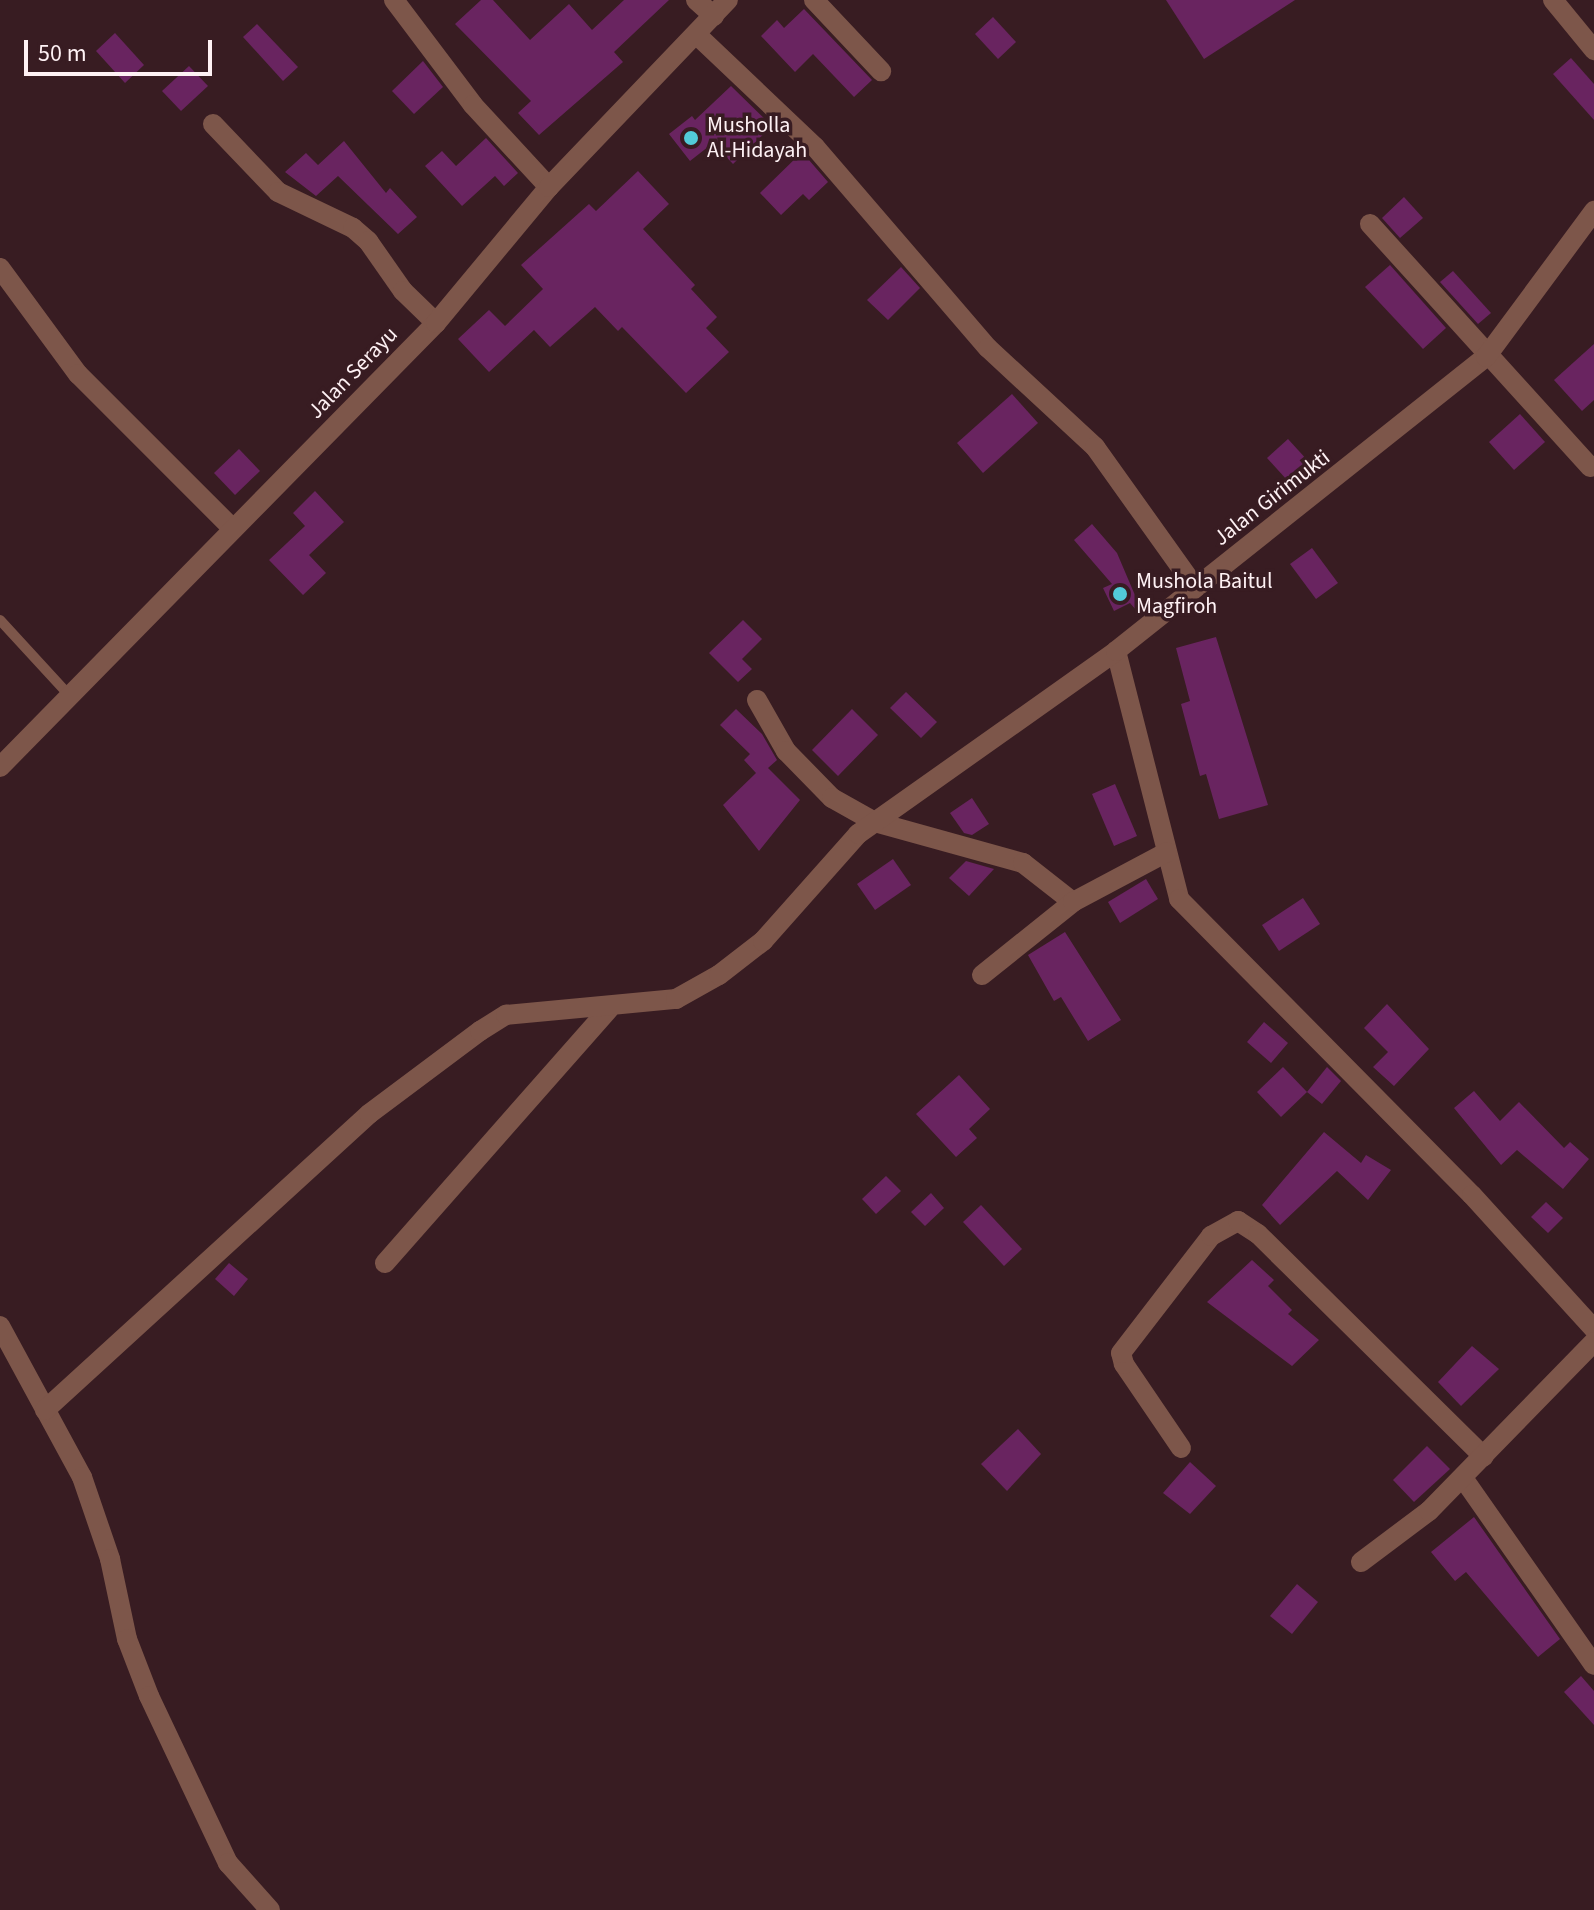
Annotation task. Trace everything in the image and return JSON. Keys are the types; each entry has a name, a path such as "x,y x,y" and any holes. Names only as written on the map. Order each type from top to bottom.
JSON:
{"street":[{"path":"394,0 473,105 549,187"},
{"path":"696,0 721,8"},
{"path":"814,0 881,71"},
{"path":"1553,0 1594,50"},
{"name":"Jalan Serayu","path":"1,765 436,323 549,187 721,8"},
{"path":"697,35 815,147 988,348 1095,447 1195,587"},
{"path":"213,124 278,192 361,234 421,312 436,323"},
{"name":"Jalan Girimukti","path":"45,1410 369,1114 443,1056 506,1015 563,1007 609,1009 676,999 763,941 875,822 1116,651 1486,357 1594,211"},
{"path":"1370,224 1486,357 1590,467"},
{"path":"0,268 78,374 233,529"},
{"path":"1116,651 1179,899 1196,921 1472,1195 1594,1329"},
{"path":"757,700 809,778 875,822 1023,863 1073,902"},
{"path":"982,975 1073,902 1167,852"},
{"path":"385,1263 609,1009"},
{"path":"1181,1448 1124,1364 1121,1353 1211,1236 1238,1221 1258,1234 1484,1457"},
{"path":"0,1326 82,1477 110,1559 127,1639 149,1696 228,1863 270,1910"},
{"path":"1361,1562 1401,1535 1463,1478 1594,1342"},
{"path":"1463,1478 1594,1665"}],"lane":[{"path":"0,620 70,696"}],"building":[{"path":"481,0 493,0 530,40 569,4 592,30 624,0 669,0 614,52 623,62 539,135 518,113 531,101 455,24"},
{"path":"1166,0 1295,0 1204,59"},
{"path":"804,9 872,80 854,97 813,54 795,72 761,36 777,20 784,28"},
{"path":"993,17 1016,42 998,59 975,34"},
{"path":"257,24 298,67 283,81 243,37"},
{"path":"115,33 144,65 125,83 96,51"},
{"path":"1571,58 1594,84 1594,120 1553,74"},
{"path":"423,61 443,87 414,114 392,91"},
{"path":"189,66 208,86 181,111 162,91"},
{"path":"731,86 772,126 733,164 713,143 690,161 669,134 692,116 695,120"},
{"path":"486,138 518,173 504,186 495,176 462,206 425,166 442,151 456,166"},
{"path":"344,141 386,193 390,188 417,217 398,234 338,176 316,196 285,172 306,153 318,165"},
{"path":"802,152 828,182 809,200 803,194 781,215 760,193"},
{"path":"638,171 669,204 643,229 695,285 691,289 717,317 706,328 729,352 686,393 622,327 618,331 595,307 550,347 534,330 489,372 458,339 489,310 505,326 543,289 521,265 589,204 596,211"},
{"path":"1404,197 1423,218 1400,238 1382,218"},
{"path":"1390,265 1446,328 1423,349 1365,287"},
{"path":"901,267 920,288 888,320 867,300"},
{"path":"1453,271 1491,313 1478,324 1440,282"},
{"path":"1594,344 1594,400 1582,411 1554,380"},
{"path":"1012,394 1038,423 983,473 957,443"},
{"path":"1520,414 1545,442 1514,470 1489,442"},
{"path":"1288,439 1309,462 1287,480 1267,458"},
{"path":"239,449 260,471 235,495 214,473"},
{"path":"315,491 344,522 309,555 326,573 303,595 269,560 305,526 293,513"},
{"path":"1092,524 1117,553 1140,607 1136,610 1130,603 1114,611 1103,588 1112,584 1074,540"},
{"path":"1312,548 1338,583 1316,599 1290,564"},
{"path":"743,620 762,639 742,659 752,669 738,682 709,653"},
{"path":"1216,637 1268,805 1219,819 1206,774 1200,776 1181,704 1190,701 1176,648"},
{"path":"906,692 937,722 921,738 890,708"},
{"path":"736,709 762,734 777,760 768,768 800,800 759,851 723,805 756,773 744,760 750,754 720,725"},
{"path":"852,709 878,735 838,776 812,750"},
{"path":"1115,784 1137,836 1114,846 1092,794"},
{"path":"972,798 989,824 972,835 964,833 950,813"},
{"path":"893,859 911,885 875,910 857,884"},
{"path":"966,861 994,869 969,896 949,878"},
{"path":"1146,879 1158,899 1120,923 1108,902"},
{"path":"1303,898 1320,924 1279,951 1262,925"},
{"path":"1065,932 1121,1020 1088,1041 1061,997 1054,1001 1028,955"},
{"path":"1387,1004 1429,1049 1394,1086 1373,1067 1388,1052 1364,1028"},
{"path":"1264,1022 1288,1043 1271,1063 1247,1042"},
{"path":"1283,1067 1307,1092 1281,1117 1257,1092"},
{"path":"1327,1067 1341,1081 1322,1104 1307,1092"},
{"path":"959,1075 990,1109 969,1129 977,1138 956,1157 916,1114"},
{"path":"1474,1091 1500,1121 1519,1102 1564,1148 1570,1142 1589,1159 1563,1189 1517,1150 1501,1165 1454,1108"},
{"path":"1324,1132 1361,1163 1366,1155 1391,1170 1368,1200 1337,1171 1280,1225 1262,1205"},
{"path":"886,1176 901,1191 876,1214 862,1199"},
{"path":"931,1193 944,1208 925,1226 911,1212"},
{"path":"1546,1202 1563,1218 1548,1233 1531,1217"},
{"path":"981,1205 1022,1249 1004,1266 963,1222"},
{"path":"1252,1260 1274,1280 1268,1286 1292,1310 1288,1314 1319,1340 1292,1366 1207,1302"},
{"path":"229,1263 248,1279 234,1296 215,1279"},
{"path":"1472,1346 1499,1369 1461,1406 1438,1382"},
{"path":"1018,1429 1041,1454 1007,1491 981,1464"},
{"path":"1427,1446 1450,1469 1414,1502 1393,1480"},
{"path":"1190,1462 1216,1486 1190,1514 1163,1493"},
{"path":"1474,1517 1560,1639 1538,1657 1466,1572 1455,1581 1431,1552"},
{"path":"1297,1584 1318,1602 1292,1634 1270,1616"},
{"path":"1581,1676 1594,1691 1594,1725 1564,1692"}],"place":[{"name":"Musholla Al-Hidayah","path":"691,138"},
{"name":"Mushola Baitul Magfiroh","path":"1120,594"}]}
